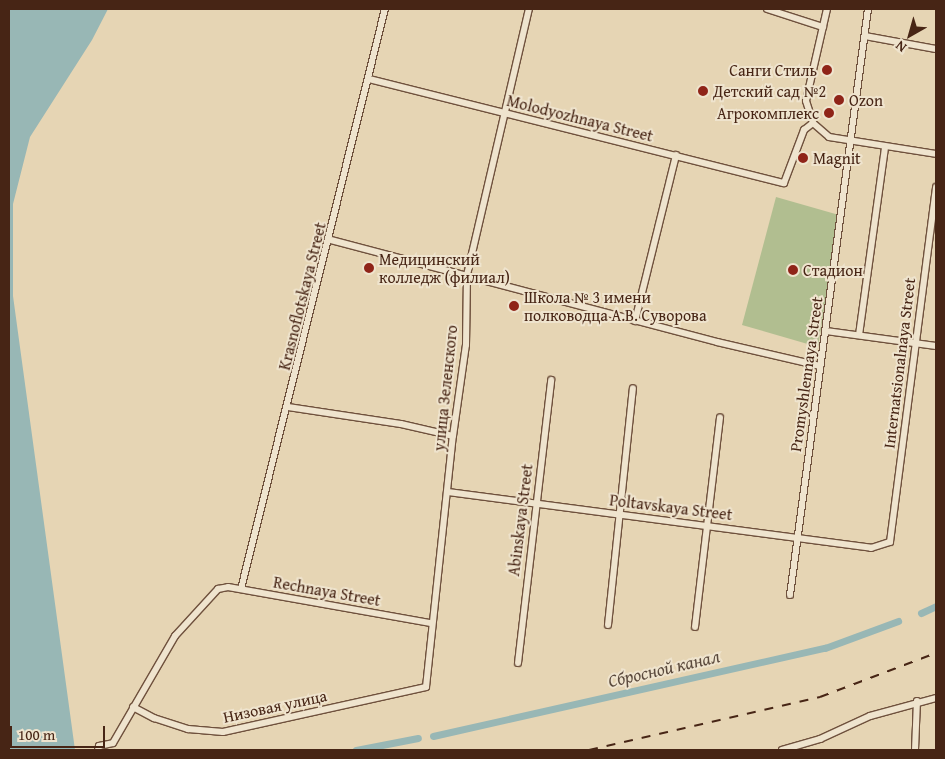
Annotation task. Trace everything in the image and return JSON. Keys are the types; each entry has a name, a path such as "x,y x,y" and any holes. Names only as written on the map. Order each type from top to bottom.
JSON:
{"street":[{"name":"Krasnoflotskaya Street","path":"241,589 331,240 386,9"},
{"name":"улица Зеленского","path":"426,687 431,624 448,492 453,436 466,345 467,275 529,9"},
{"path":"767,9 823,27"},
{"path":"827,9 806,101 813,123 829,137 936,154"},
{"name":"Promyshlennaya Street","path":"790,595 868,9"},
{"path":"865,36 936,49"},
{"name":"Molodyozhnaya Street","path":"369,79 784,182 804,130 813,123"},
{"path":"859,335 885,147"},
{"path":"634,321 676,155"},
{"name":"Internatsionalnaya Street","path":"890,542 936,187"},
{"path":"331,240 634,321 820,366"},
{"path":"826,331 936,346"},
{"name":"Abinskaya Street","path":"518,663 535,504 551,380"},
{"path":"608,625 634,388"},
{"path":"288,407 401,424 453,436"},
{"path":"695,627 709,526 720,417"},
{"name":"Poltavskaya Street","path":"448,492 798,536 871,548 890,542"},
{"name":"Rechnaya Street","path":"133,707 187,619 218,589 241,589 431,624"},
{"name":"Низовая улица","path":"133,707 154,718 188,729 223,732 426,687"},
{"path":"782,750 917,701 936,698"},
{"path":"915,750 917,701"},
{"path":"98,750 99,746 113,743 133,707"}],"green space":[{"name":"Стадион","path":"776,197 839,215 818,347 742,325"}],"water":[{"path":"9,9 108,9 92,40 30,137 13,204 13,296 75,750 9,750"}],"waterway":[{"name":"Сбросной канал","path":"921,613 936,606"},
{"name":"Сбросной канал","path":"433,736 825,648 898,621"},
{"name":"Сбросной канал","path":"356,750 418,738"}],"railway":[{"path":"589,750 820,697 936,653"}],"place":[{"name":"Санги Стиль","path":"827,70"},
{"name":"Детский сад №2","path":"703,91"},
{"name":"Ozon","path":"839,100"},
{"name":"Агрокомплекс","path":"829,113"},
{"name":"Magnit","path":"803,158"},
{"name":"Медицинский колледж (филиал)","path":"369,268"},
{"name":"Стадион","path":"793,270"},
{"name":"Школа № 3 имени полководца А.В. Суворова","path":"514,306"}]}
